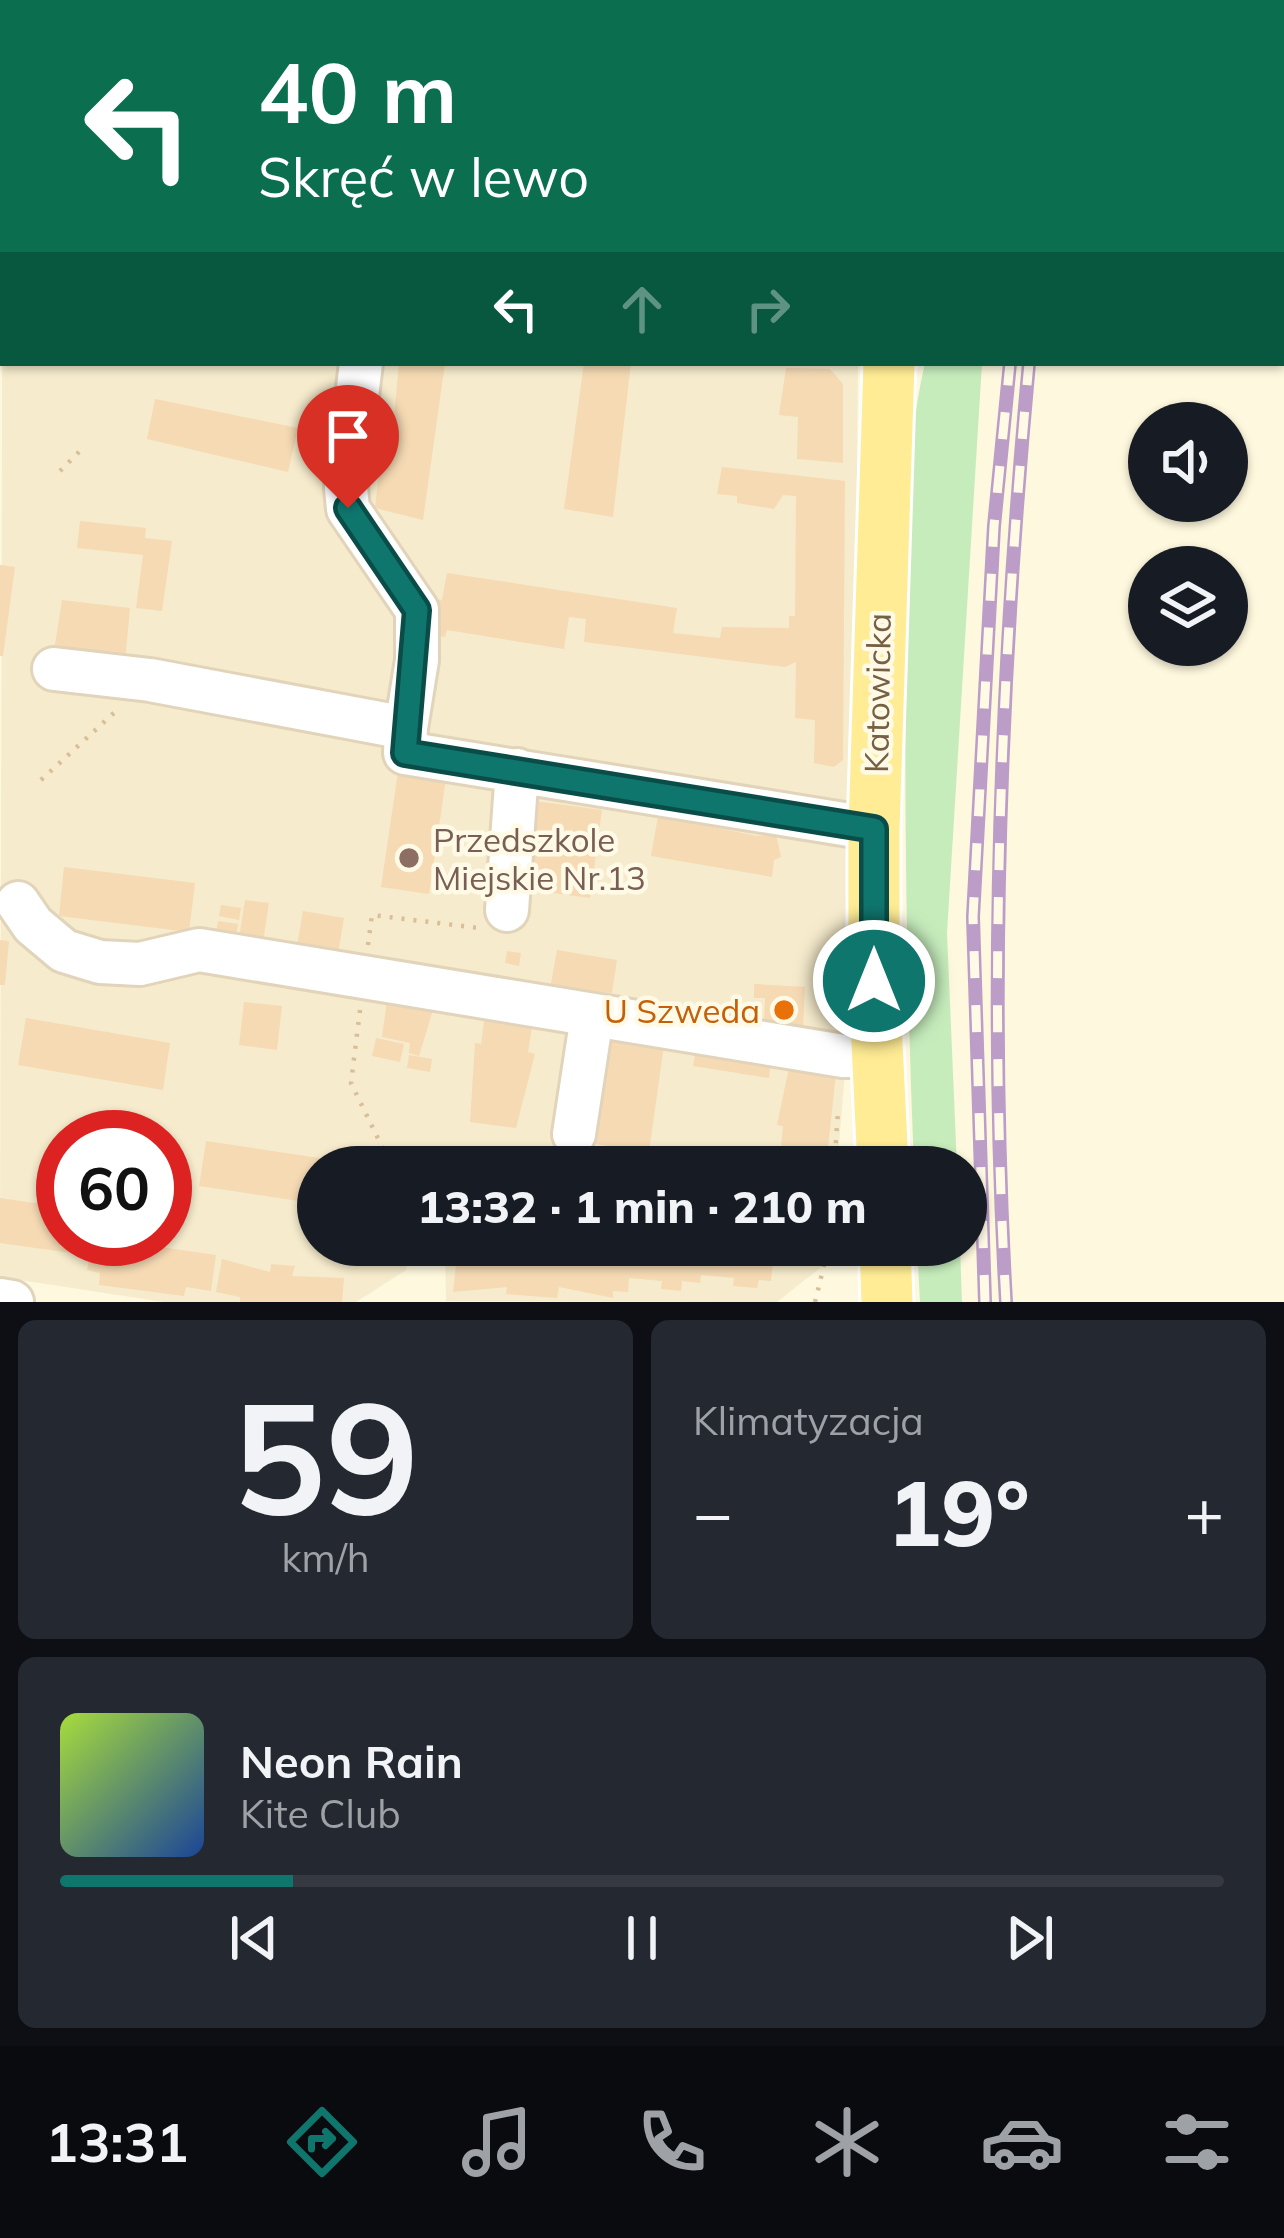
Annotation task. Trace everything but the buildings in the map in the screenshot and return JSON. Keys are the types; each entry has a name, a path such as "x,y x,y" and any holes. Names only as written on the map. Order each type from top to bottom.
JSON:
{"main road":[{"name":"Katowicka","path":"882,1146 874,829 889,366"}],"street":[{"path":"361,366 346,488 348,508 417,610 417,660 405,753 874,829"},
{"path":"55,669 150,680 406,728"},
{"path":"507,910 518,770"},
{"path":"18,903 33,925 64,951 100,962 140,964 199,950 843,1056 878,1056"},
{"path":"574,1134 592,1016"},
{"path":"0,1300 12,1302"}],"path":[{"path":"60,471 80,452"},
{"path":"41,780 150,680"},
{"path":"382,1146 351,1083 372,915 485,928 507,910"},
{"path":"815,1302 824,1266"}],"shaded area":[{"path":"2,366 858,366 852,987 839,1146 297,1146 297,1266 407,1266 356,1302 164,1302 0,1277"},
{"path":"445,1266 822,1266 777,1302 446,1301"}],"green space":[{"path":"924,366 982,366 947,933 956,1146 913,1146 906,847 907,544 913,434"},
{"path":"918,1266 961,1266 962,1302 920,1302"}],"railway":[{"path":"985,1302 973,917 994,526 1010,366"},
{"path":"1006,1302 998,1067 1000,832 1029,366"}],"place":[{"name":"Przedszkole Miejskie Nr.13","path":"409,858"},
{"name":"U Szweda","path":"784,1010"}],"route":[{"path":"348,508 417,610 417,660 405,753 874,829 874,981"}]}
